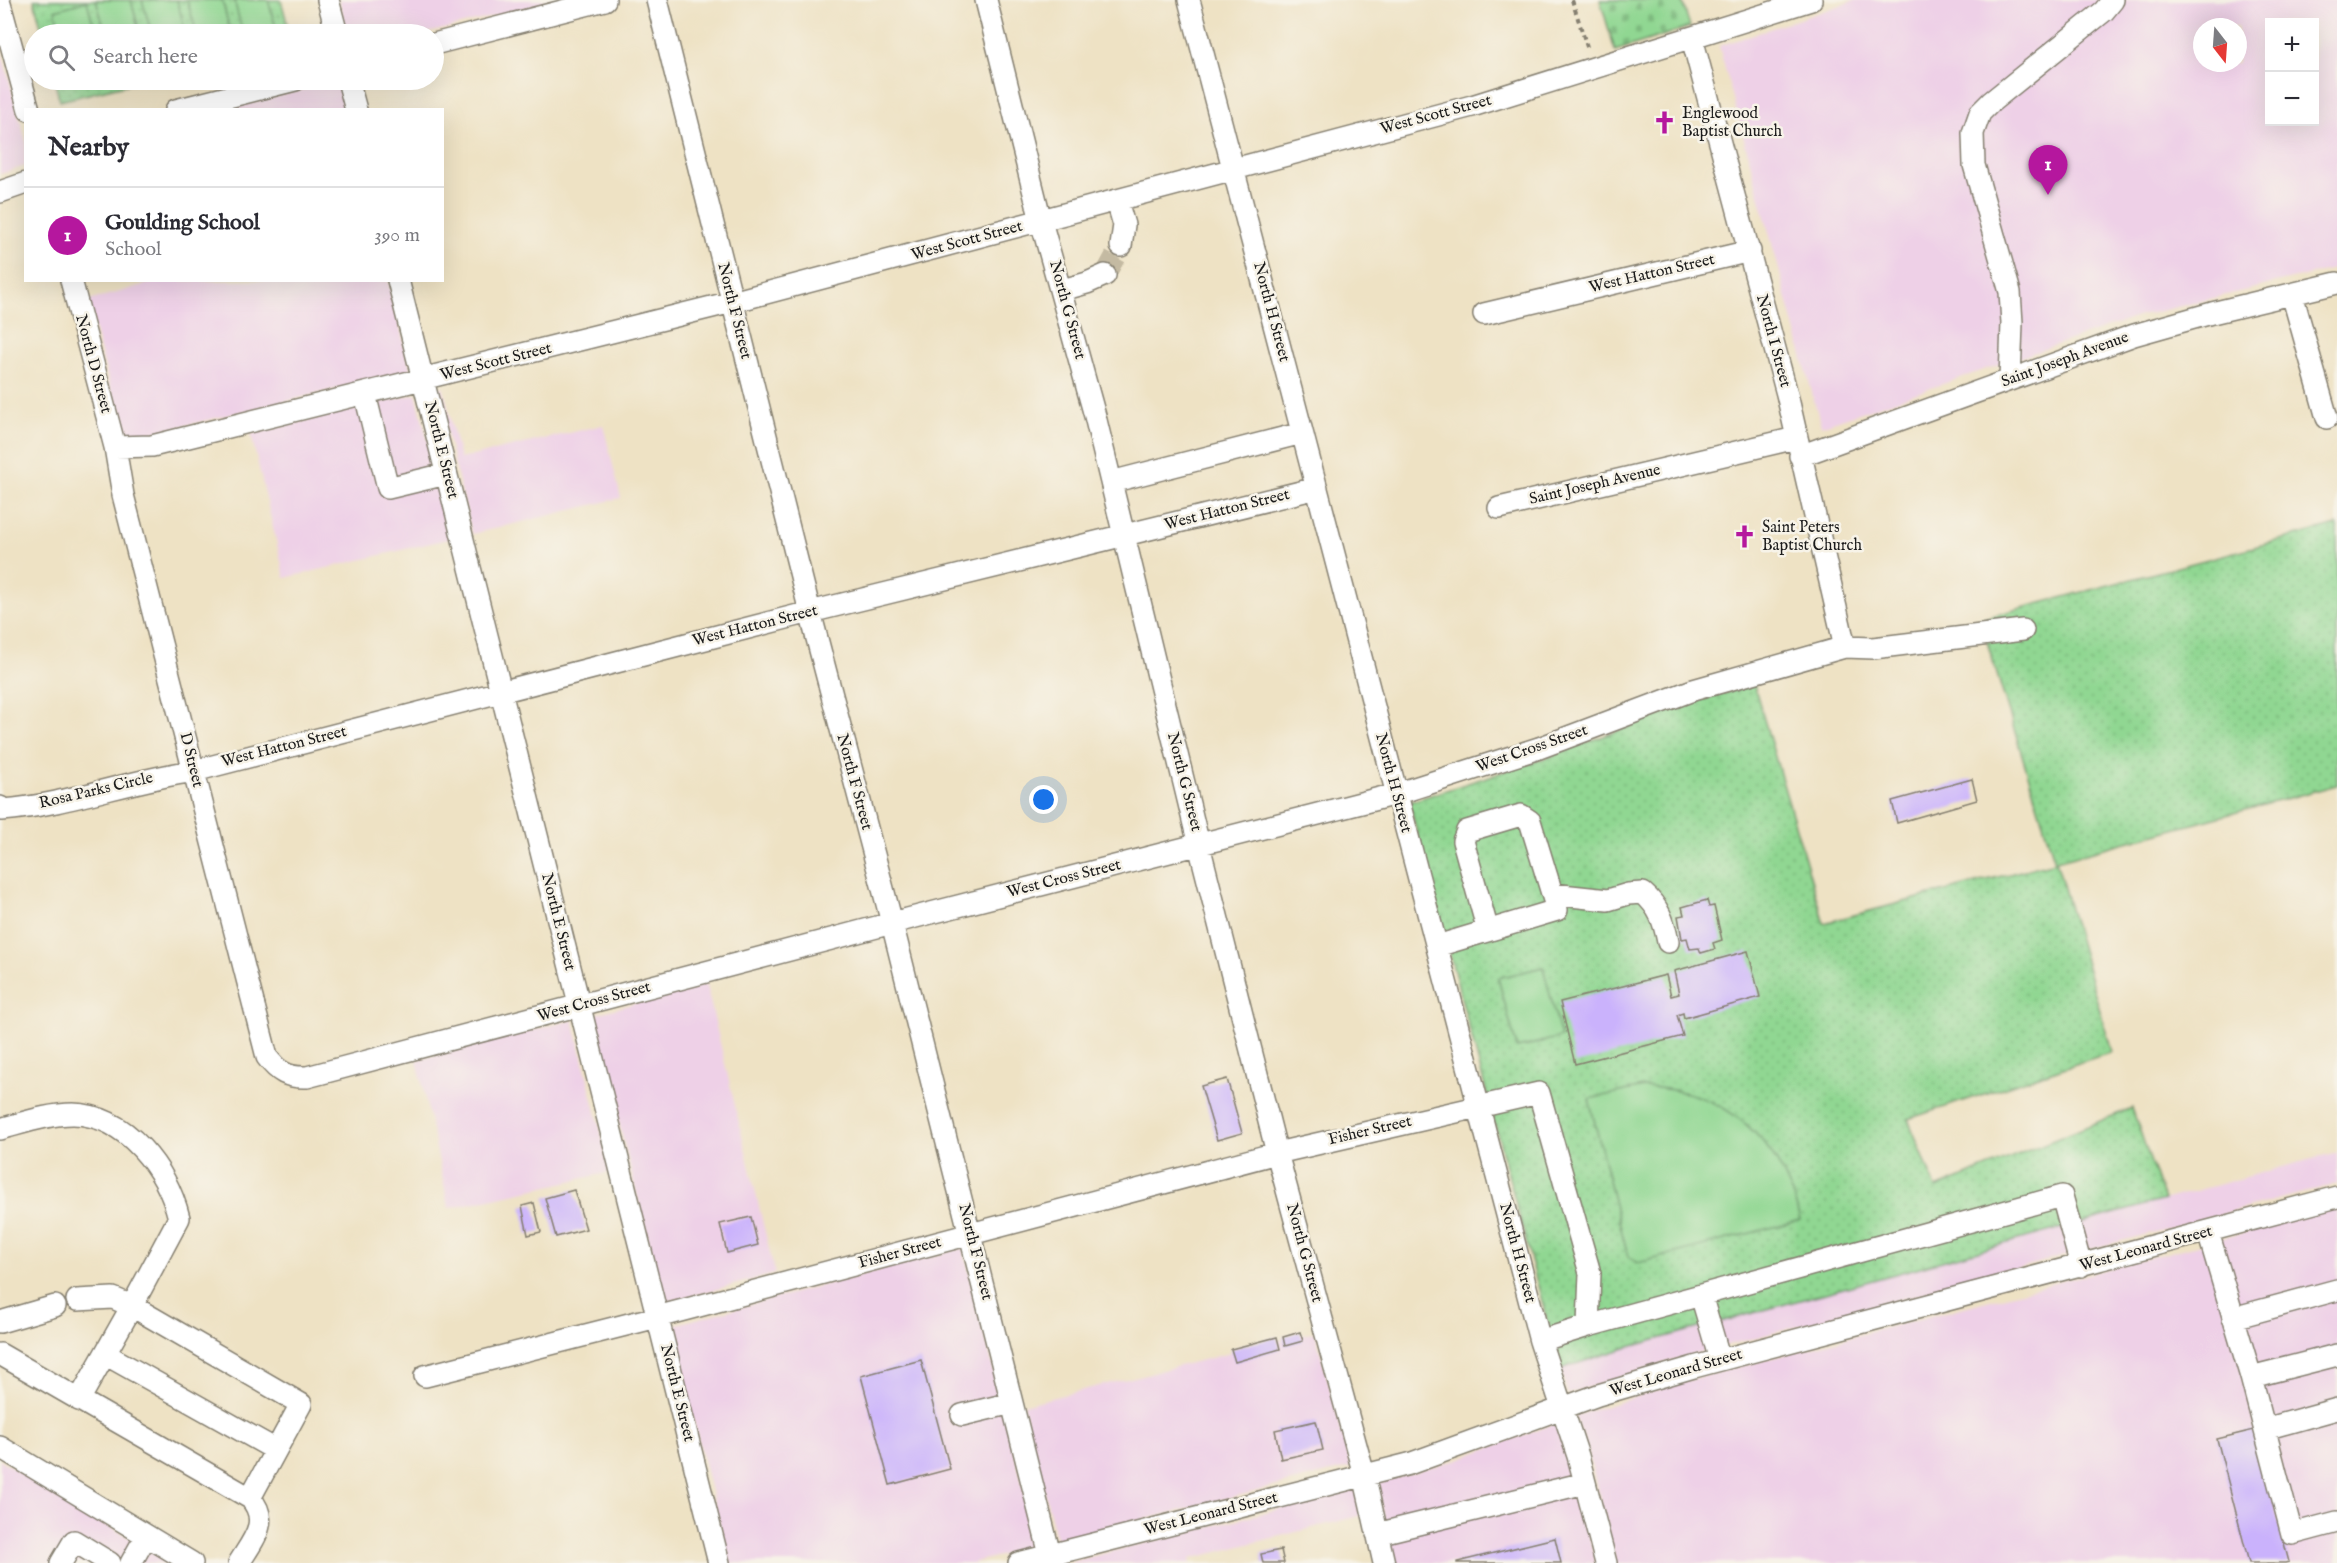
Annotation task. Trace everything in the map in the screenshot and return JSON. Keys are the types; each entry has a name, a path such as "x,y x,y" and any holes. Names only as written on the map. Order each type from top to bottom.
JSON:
{"street":[{"path":"328,0 334,24"},
{"path":"444,41 605,0"},
{"name":"North F Street","path":"657,0 1051,1559"},
{"name":"North G Street","path":"986,0 1041,221 1062,290 1111,482 1277,1153 1364,1475 1384,1563"},
{"name":"North H Street","path":"1189,0 1540,1341 1585,1483 1606,1563"},
{"name":"West Scott Street","path":"115,447 152,446 423,380 1041,221 1472,106 1811,0"},
{"path":"2010,380 2012,323 2010,292 1974,165 1973,132 1980,114 1991,102 2104,11 2113,0"},
{"path":"0,4 28,108"},
{"name":"North I Street","path":"1692,38 1750,251 1845,647"},
{"path":"184,108 255,90"},
{"path":"351,90 355,108"},
{"path":"0,192 24,184"},
{"path":"1116,201 1124,225 1121,246"},
{"name":"West Hatton Street","path":"1484,314 1750,251"},
{"path":"1062,290 1105,275"},
{"name":"North D Street","path":"72,282 115,447"},
{"name":"North E Street","path":"398,282 719,1563"},
{"name":"Saint Joseph Avenue","path":"1499,508 1798,447 2010,380 2134,335 2212,313 2337,283"},
{"path":"2292,294 2327,418"},
{"path":"364,394 388,488 447,474"},
{"path":"1111,482 1302,433"},
{"name":"D Street","path":"115,447 123,495 267,1058 277,1070"},
{"name":"West Hatton Street","path":"195,771 810,612 1317,488"},
{"name":"West Cross Street","path":"277,1070 287,1076 307,1077 892,923 1396,794 1539,748 1693,690 1845,647 1873,648 2023,630"},
{"name":"Rosa Parks Circle","path":"0,807 2,810 28,808 156,777 195,771"},
{"path":"1437,946 1488,931 1557,910 1530,821 1521,815 1467,831 1463,841 1488,931"},
{"path":"1552,894 1608,900 1628,894 1643,893 1653,901 1664,919 1668,942"},
{"name":"Fisher Street","path":"425,1376 1277,1153 1539,1093 1590,1273 1588,1326"},
{"path":"0,1129 73,1114 96,1118 115,1126 132,1138 145,1153 161,1176 177,1206 179,1218 79,1401"},
{"path":"1540,1341 2062,1196 2081,1266"},
{"name":"West Leonard Street","path":"1019,1563 1051,1559 1447,1452 1608,1392 1720,1360 2337,1197"},
{"path":"2208,1232 2251,1377 2292,1534 2337,1522"},
{"path":"2233,1318 2337,1290"},
{"path":"1701,1295 1720,1360"},
{"path":"77,1300 114,1298 132,1306 301,1404 250,1498"},
{"path":"0,1322 55,1306"},
{"path":"0,1354 250,1498 259,1507 261,1517 256,1535 239,1563"},
{"path":"105,1354 276,1450"},
{"path":"2251,1377 2337,1355"},
{"path":"962,1415 1012,1402"},
{"path":"2265,1429 2337,1409"},
{"path":"0,1447 192,1563"},
{"path":"1377,1534 1585,1483"},
{"path":"131,1563 146,1536"},
{"path":"61,1563 74,1541 111,1563"}],"path":[{"path":"1572,0 1593,68"}],"shaded area":[{"path":"339,0 559,0 444,29 444,24 345,24"},
{"path":"1856,0 2337,0 2337,268 2140,316 1821,426 1719,46"},
{"path":"0,46 24,135 24,166 0,174"},
{"path":"303,90 340,90 345,108 232,108"},
{"path":"154,282 388,282 411,371 150,434 123,435 87,301"},
{"path":"443,387 460,459 603,425 621,498 472,534 436,389"},
{"path":"416,394 452,538 285,578 251,434"},
{"path":"706,984 775,1274 664,1303 592,1015"},
{"path":"573,1020 611,1172 449,1208 417,1060"},
{"path":"2337,1152 2337,1184 1690,1355 1568,1394 1560,1369 1622,1349"},
{"path":"2337,1208 2337,1563 1616,1563 1588,1452 1575,1416 1697,1378"},
{"path":"963,1248 1038,1546 971,1563 729,1563 670,1326"},
{"path":"1315,1332 1351,1467 1057,1542 1023,1405"},
{"path":"1557,1423 1569,1459 1596,1563 1394,1563 1377,1484 1450,1462"},
{"path":"0,1460 171,1563 0,1563"},
{"path":"1357,1489 1363,1515 1190,1559 1191,1563 1067,1563"}],"green space":[{"path":"34,0 281,0 287,24 40,24"},
{"path":"96,0 131,0 137,24 103,24"},
{"path":"142,0 177,0 183,24 149,24"},
{"path":"187,0 222,0 228,24 194,24"},
{"path":"234,0 268,0 275,24 240,24"},
{"path":"1600,0 1682,0 1690,27 1615,51"},
{"path":"87,1 93,24 58,24 55,10"},
{"path":"57,90 105,90 60,101"},
{"path":"2337,525 2337,785 2056,861 2112,1052 1908,1119 1936,1188 2132,1108 2164,1200 1622,1349 1560,1369 1409,802 1543,759 1697,701 1754,685 1824,923 2055,862 1980,619"},
{"path":"1543,967 1561,1037 1517,1048 1498,978"},
{"path":"1643,1087 1673,1090 1701,1098 1725,1109 1746,1125 1764,1144 1779,1166 1800,1220 1638,1263 1628,1257 1589,1099"}],"building":[{"path":"1972,779 1977,800 1897,823 1892,801"},
{"path":"1707,900 1709,907 1714,906 1722,940 1713,943 1715,949 1701,953 1699,948 1690,949 1687,938 1682,939 1678,916 1684,915 1682,907"},
{"path":"1748,951 1760,997 1684,1018 1683,1013 1677,1015 1683,1036 1575,1064 1560,1002 1666,975 1671,996 1679,994 1674,971"},
{"path":"1227,1079 1242,1133 1217,1140 1201,1086"},
{"path":"574,1190 586,1229 556,1237 545,1198"},
{"path":"534,1203 541,1232 528,1235 522,1206"},
{"path":"751,1217 758,1245 727,1253 720,1224"},
{"path":"1300,1332 1303,1341 1285,1346 1283,1337"},
{"path":"1277,1337 1280,1349 1235,1362 1231,1349"},
{"path":"921,1360 950,1469 890,1485 861,1376"},
{"path":"1316,1421 1323,1450 1281,1459 1275,1430"},
{"path":"2254,1430 2289,1562 2285,1563 2249,1563 2217,1439"},
{"path":"1555,1538 1561,1563 1457,1563 1457,1562"},
{"path":"1281,1550 1284,1563 1263,1563 1261,1554"}],"tunnel":[{"path":"1105,275 1121,246"}],"place":[{"name":"Englewood Baptist Church","path":"1664,123"},
{"name":"Goulding School","path":"2048,195"},
{"name":"Saint Peters Baptist Church","path":"1744,537"}]}
